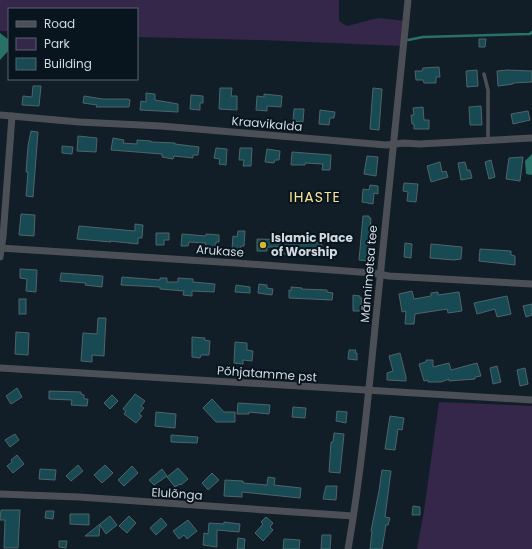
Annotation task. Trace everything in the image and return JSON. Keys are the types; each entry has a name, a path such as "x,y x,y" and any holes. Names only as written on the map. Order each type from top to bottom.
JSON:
{"street":[{"name":"Männimetsa tee","path":"348,549 369,391 392,144 408,0"},
{"name":"Kraavikalda","path":"0,115 79,122 161,126 378,144 419,144 532,138"},
{"path":"0,257 12,116"},
{"name":"Arukase","path":"1,248 532,284"},
{"name":"Põhjatamme pst","path":"0,368 532,400"},
{"name":"Elulõnga","path":"0,494 353,516"}],"lane":[{"path":"484,74 488,90 488,140"}],"green space":[{"path":"0,0 339,0 339,21 347,26 378,18 405,21 403,46 138,37 138,8 8,8 8,31 0,31"},
{"path":"439,402 532,406 532,549 417,549 424,511"}],"shaded area":[{"path":"0,33 8,39 8,51 0,60"},
{"path":"532,154 532,175 526,174 525,161"}],"building":[{"path":"479,39 486,39 485,47 479,47"},
{"path":"439,67 440,77 436,77 436,83 424,83 423,80 416,80 415,71 422,71 423,68"},
{"path":"477,70 478,86 467,87 466,71"},
{"path":"497,71 532,71 532,82 513,83 498,86"},
{"path":"33,86 41,86 39,106 22,105 23,96 32,97"},
{"path":"220,88 232,88 231,96 237,96 237,110 219,109"},
{"path":"373,88 382,89 379,130 370,129"},
{"path":"146,93 155,94 155,100 178,104 178,112 140,110 141,101 146,102"},
{"path":"264,94 282,96 281,107 267,106 267,111 256,110 257,96 264,97"},
{"path":"191,95 203,96 203,103 200,103 200,110 190,109"},
{"path":"84,96 103,99 128,99 130,100 129,107 96,107 97,105 83,103"},
{"path":"481,106 482,125 470,125 469,107"},
{"path":"423,107 424,120 429,120 429,129 414,129 411,115 414,115 413,108"},
{"path":"294,109 304,109 303,122 293,121"},
{"path":"320,110 335,112 334,118 330,118 329,125 319,124"},
{"path":"528,111 530,120 513,124 511,114"},
{"path":"31,131 38,132 33,197 26,196 28,146"},
{"path":"78,136 97,138 96,152 77,151"},
{"path":"113,138 124,140 123,143 137,144 137,140 175,143 199,147 198,155 193,155 193,158 174,156 173,159 162,157 162,154 111,150"},
{"path":"62,146 73,147 72,154 62,153"},
{"path":"216,148 227,149 226,165 219,164 220,159 214,158"},
{"path":"240,148 252,148 251,166 243,166 244,160 239,160"},
{"path":"267,149 280,151 279,160 275,160 274,163 265,162"},
{"path":"292,152 331,155 330,170 322,170 323,164 305,163 305,165 291,165"},
{"path":"367,156 378,157 376,176 364,174"},
{"path":"523,157 520,181 506,179 509,158"},
{"path":"491,160 495,177 489,179 485,162"},
{"path":"440,162 442,172 446,171 448,177 431,182 427,166"},
{"path":"465,162 467,170 470,170 472,178 461,180 458,163"},
{"path":"404,183 418,184 416,202 407,201 408,192 403,191"},
{"path":"370,185 378,186 378,194 374,193 373,204 362,202 363,189 369,190"},
{"path":"21,214 35,215 34,236 19,235"},
{"path":"363,216 369,216 369,218 371,218 368,261 359,260"},
{"path":"135,224 143,225 142,238 138,238 138,244 77,239 79,226 135,231"},
{"path":"238,231 245,231 244,246 241,246 240,250 232,250 233,236 237,237"},
{"path":"156,233 169,233 169,240 164,240 164,245 156,245"},
{"path":"182,234 206,236 206,234 219,235 219,242 216,242 215,249 205,248 206,243 189,242 188,246 181,246"},
{"path":"257,239 322,243 321,252 317,251 317,255 307,254 308,249 292,249 292,254 283,254 283,247 267,247 267,251 257,251"},
{"path":"405,243 412,244 411,258 404,257"},
{"path":"431,244 462,247 461,259 454,260 430,258"},
{"path":"480,249 511,251 511,255 515,256 515,265 479,261"},
{"path":"20,269 37,270 36,292 26,291 27,279 20,278"},
{"path":"61,273 103,276 102,287 85,285 86,283 60,281"},
{"path":"122,277 160,280 160,278 167,278 167,282 178,282 178,278 193,279 193,282 215,284 214,292 192,291 192,296 183,295 184,291 160,289 160,287 121,285"},
{"path":"259,284 267,285 267,288 273,289 272,295 258,293"},
{"path":"236,285 250,287 250,293 235,292"},
{"path":"291,287 327,290 327,292 333,293 332,300 289,298 289,290 291,291"},
{"path":"412,291 414,299 431,296 431,293 438,292 438,295 459,292 462,311 448,313 447,309 415,314 414,324 405,324 406,311 402,312 399,294"},
{"path":"353,295 360,296 360,298 362,298 360,311 353,311"},
{"path":"507,296 511,314 497,317 495,309 477,314 474,303"},
{"path":"19,299 26,299 26,314 19,314"},
{"path":"532,304 532,315 526,317 523,306"},
{"path":"98,318 106,318 104,356 92,355 92,362 81,361 83,333 97,334"},
{"path":"16,332 29,333 28,355 15,354"},
{"path":"192,337 205,338 204,340 210,341 209,355 201,355 200,358 192,357"},
{"path":"235,342 247,343 247,350 253,351 252,361 243,360 243,364 234,363"},
{"path":"349,350 356,350 355,353 357,353 357,360 348,359"},
{"path":"400,353 406,381 387,380 387,373 393,371 389,356"},
{"path":"426,360 433,360 433,367 449,363 451,370 477,363 481,376 475,377 475,379 449,381 449,379 441,382 428,382 428,380 424,381 419,364 426,362"},
{"path":"497,366 501,382 493,384 490,368"},
{"path":"525,368 528,384 520,386 517,370"},
{"path":"17,388 22,397 11,404 6,396"},
{"path":"49,391 81,392 81,394 84,395 84,399 88,399 87,406 71,405 72,400 49,399"},
{"path":"135,394 145,401 141,406 144,408 139,414 142,416 136,423 124,414 126,411 123,409"},
{"path":"112,395 118,401 110,409 104,403"},
{"path":"212,399 224,412 235,412 235,422 216,422 203,408"},
{"path":"238,403 270,405 269,414 249,412 249,414 237,414"},
{"path":"293,407 306,408 305,418 292,417"},
{"path":"337,411 347,412 346,423 336,421"},
{"path":"156,412 176,414 175,428 155,426"},
{"path":"390,416 404,418 402,430 398,429 395,450 385,449"},
{"path":"334,433 344,434 340,473 329,472 331,442 333,442"},
{"path":"15,434 19,440 10,447 5,440"},
{"path":"171,435 198,437 197,443 171,442"},
{"path":"17,455 24,464 13,473 7,466"},
{"path":"78,465 83,471 71,481 66,476"},
{"path":"105,465 113,473 102,483 94,475"},
{"path":"132,466 138,473 124,486 118,480"},
{"path":"178,468 188,479 181,485 180,484 175,487 167,477"},
{"path":"40,469 56,470 55,480 39,479"},
{"path":"162,469 167,476 154,485 149,480"},
{"path":"382,470 391,471 385,517 390,518 388,525 386,525 382,549 370,549 371,531"},
{"path":"212,473 219,480 208,490 202,483"},
{"path":"268,477 275,478 274,485 301,488 300,498 242,492 242,497 224,496 225,480 267,485"},
{"path":"326,486 337,486 336,500 323,499"},
{"path":"413,506 420,507 420,515 412,515"},
{"path":"1,510 20,510 18,548 4,548 5,520 0,520"},
{"path":"46,511 54,511 53,519 45,518"},
{"path":"70,514 89,514 89,525 70,524"},
{"path":"110,516 117,525 106,534 100,525 99,536 85,536"},
{"path":"129,516 136,523 127,533 119,526"},
{"path":"266,517 273,523 270,527 273,530 263,541 255,533 263,524 261,522"},
{"path":"161,518 167,525 156,535 150,528"},
{"path":"188,520 197,531 187,539 184,535 179,539 173,531"},
{"path":"224,522 240,524 239,532 217,530 217,547 203,545 204,533 208,534 209,523 224,524"},
{"path":"322,535 331,535 330,549 321,549"},
{"path":"238,538 245,539 244,549 237,549"},
{"path":"284,539 300,540 299,549 283,549"},
{"path":"59,541 67,541 66,548 59,547"}],"waterway":[{"path":"408,40 423,37 530,34 532,32"}],"place":[{"name":"Islamic Place of Worship","path":"263,245"}],"district":[{"name":"IHASTE","path":"315,197"}]}
